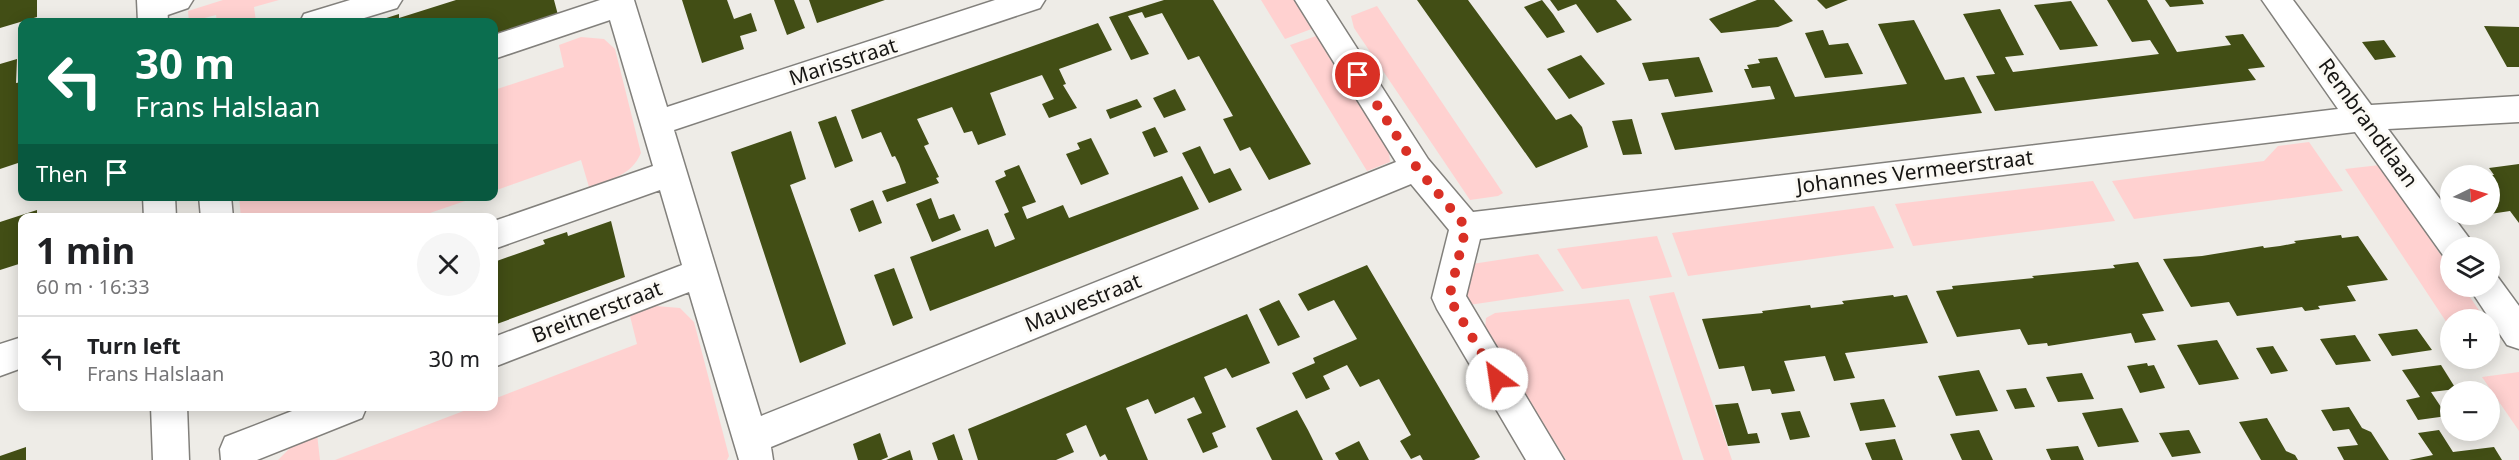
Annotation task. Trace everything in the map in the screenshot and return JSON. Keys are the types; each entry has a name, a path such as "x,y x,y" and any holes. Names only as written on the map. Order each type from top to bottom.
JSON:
{"street":[{"path":"328,18 387,0"},
{"name":"Marisstraat","path":"655,124 1030,0"},
{"path":"1312,0 1417,168 1466,227 1449,298 1546,460"},
{"name":"Rembrandtlaan","path":"2277,0 2365,118 2449,237"},
{"path":"498,46 619,3 753,449"},
{"name":"Johannes Vermeerstraat","path":"1466,227 2365,118 2519,109"},
{"name":"Mauvestraat","path":"753,449 1417,168"},
{"path":"498,235 670,173"},
{"name":"Breitnerstraat","path":"498,350 700,273"},
{"path":"2493,297 2519,334"},
{"path":"0,360 18,354"},
{"path":"169,411 171,460"},
{"path":"239,460 238,448 336,411"}],"shaded area":[{"path":"223,0 279,0 254,7 255,18 216,18 216,15 189,18 188,11"},
{"path":"1261,0 1296,0 1314,28 1285,39"},
{"path":"1377,6 1503,193 1498,196 1470,200 1354,28 1351,16"},
{"path":"1319,35 1388,142 1390,162 1367,171 1290,45"},
{"path":"581,37 604,39 615,49 641,153 637,161 626,172 589,187 581,160 498,190 498,89 564,67 559,45"},
{"path":"2309,142 2343,191 2134,219 2112,181 2264,161 2278,146"},
{"path":"2380,165 2440,254 2440,297 2470,297 2478,309 2440,309 2440,312 2345,169"},
{"path":"2093,181 2115,221 1913,246 1895,204"},
{"path":"239,201 465,201 430,213 241,213"},
{"path":"1874,206 1894,248 1688,276 1672,233"},
{"path":"1657,236 1672,277 1582,289 1557,249"},
{"path":"1538,254 1564,291 1469,305 1462,296 1472,264"},
{"path":"1674,292 1732,460 1704,460 1649,296"},
{"path":"1629,299 1683,460 1566,460 1485,329 1486,318 1495,313"},
{"path":"655,306 680,308 694,322 729,456 727,460 335,460 464,411 498,411 498,397 637,344 630,316"},
{"path":"2519,372 2519,431 2500,403 2500,381 2485,381 2482,377"},
{"path":"317,434 320,460 278,460 295,443"}],"building":[{"path":"0,0 37,0 37,17 18,18 18,23 0,28"},
{"path":"456,0 554,0 558,15 498,34 498,18 399,18"},
{"path":"682,0 727,0 734,19 751,13 757,31 740,36 744,49 702,63"},
{"path":"774,0 794,0 805,28 787,35"},
{"path":"809,0 885,0 817,23"},
{"path":"1164,0 1213,0 1311,164 1269,180 1250,147 1240,151 1223,119 1233,116 1199,56 1188,60 1162,13 1145,18 1142,12 1128,16 1149,54 1131,60 1109,17"},
{"path":"1417,0 1468,0 1556,120 1571,114 1582,127 1588,147 1536,168"},
{"path":"1542,0 1565,32 1547,38 1524,7"},
{"path":"1550,0 1616,0 1632,20 1597,33 1576,4 1558,11"},
{"path":"1757,0 1774,0 1793,21 1778,27 1721,33 1709,19"},
{"path":"1817,0 1848,0 1826,9"},
{"path":"2107,0 2147,0 2177,52 2231,45 2225,36 2243,34 2265,67 2248,69 2256,80 1995,111 1976,76 1995,74 1963,14 2000,9 2024,55 2005,57 2013,72 2159,54 2150,40 2132,42"},
{"path":"2165,0 2202,0 2204,4 2170,7"},
{"path":"2071,1 2098,46 2060,50 2034,5"},
{"path":"399,14 399,18 386,18"},
{"path":"1914,20 1945,80 1964,77 1982,113 1675,150 1661,113 1775,99 1770,86 1752,88 1744,69 1749,69 1747,65 1760,63 1758,59 1777,57 1795,97 1907,84 1878,24"},
{"path":"1098,23 1112,50 1059,69 1066,84 1063,85 1077,108 1049,118 1042,104 1054,99 1042,75 990,93 1006,135 978,145 972,131 964,133 952,107 917,119 929,144 924,146 939,177 936,178 939,183 887,202 882,191 906,183 899,164 895,156 892,157 881,132 862,139 851,110"},
{"path":"2484,26 2519,27 2519,67 2507,67"},
{"path":"1823,30 1829,45 1848,43 1863,74 1825,78 1805,33"},
{"path":"2384,40 2396,57 2375,60 2362,42"},
{"path":"1581,55 1605,84 1569,99 1547,69"},
{"path":"1699,57 1713,92 1675,97 1668,79 1649,81 1642,63"},
{"path":"17,59 18,163 0,169 0,64"},
{"path":"1175,89 1186,110 1164,118 1153,98"},
{"path":"1137,99 1142,107 1110,119 1106,110"},
{"path":"836,116 853,161 835,168 818,122"},
{"path":"1632,119 1642,154 1623,155 1612,121"},
{"path":"1155,127 1168,152 1154,157 1142,132"},
{"path":"791,131 806,179 790,185 846,344 800,363 731,152"},
{"path":"1091,138 1109,174 1081,185 1066,154 1080,149 1077,143"},
{"path":"1200,146 1214,174 1230,168 1242,190 1209,203 1182,153"},
{"path":"2519,164 2519,223 2510,211 2500,212 2500,167"},
{"path":"1019,165 1036,202 1022,207 1027,219 1063,205 1069,218 1182,176 1199,209 930,311 910,257 988,229 995,247 1015,239 1004,214 1009,212 995,181 1006,176 1004,171"},
{"path":"931,198 939,219 954,214 961,230 932,242 916,204"},
{"path":"873,200 882,223 859,232 850,209"},
{"path":"18,216 18,264 0,270 0,222"},
{"path":"611,221 625,277 498,324 498,261 545,244 543,240 567,232 568,236"},
{"path":"2341,235 2342,238 2358,236 2388,280 2347,286 2356,301 2318,306 2320,309 2305,311 2302,307 2237,316 2229,302 2191,307 2163,259 2202,256 2263,246 2264,248 2280,246 2296,243 2294,241"},
{"path":"2138,262 2164,311 2142,314 2156,340 2135,343 2131,333 2048,346 2047,343 2028,345 2020,329 1957,337 1936,291 1953,289 1952,286 2115,268 2113,265"},
{"path":"1367,265 1480,457 1474,460 1423,460 1420,455 1411,459 1400,441 1411,435 1379,379 1360,387 1347,365 1323,376 1330,389 1306,399 1292,373 1315,363 1313,358 1357,339 1334,300 1308,311 1298,294"},
{"path":"894,268 913,318 893,326 874,275"},
{"path":"1893,295 1894,297 1907,295 1928,343 1845,353 1855,378 1834,381 1825,356 1784,361 1795,391 1772,394 1770,389 1752,391 1744,366 1719,369 1702,319 1763,313 1762,311 1810,305 1811,308 1844,304 1842,301"},
{"path":"1279,300 1300,337 1278,346 1259,309"},
{"path":"1247,314 1270,363 1232,378 1226,368 1204,377 1226,427 1212,433 1218,447 1203,453 1187,419 1202,413 1194,397 1155,414 1148,399 1126,408 1148,460 1108,460 1105,454 1100,457 1086,425 1066,434 1074,452 1056,460 978,460 968,429"},
{"path":"2417,329 2432,350 2392,356 2378,334"},
{"path":"2355,335 2371,361 2336,365 2320,339"},
{"path":"2217,340 2239,379 2199,385 2177,345"},
{"path":"2273,346 2288,371 2271,374 2256,348"},
{"path":"2147,363 2148,366 2154,365 2165,388 2140,393 2127,366"},
{"path":"2440,365 2440,369 2444,369 2451,381 2440,381 2440,391 2431,392 2440,406 2440,417 2418,420 2406,400 2420,397 2402,370"},
{"path":"1979,370 1998,411 1956,416 1938,376"},
{"path":"2082,373 2094,399 2058,402 2046,377"},
{"path":"2026,388 2035,407 2015,409 2006,390"},
{"path":"1884,399 1896,427 1860,431 1850,403"},
{"path":"1738,403 1748,434 1757,433 1760,443 1728,446 1715,405"},
{"path":"2349,407 2362,428 2371,432 2389,460 2344,460 2337,447 2358,445 2349,429 2333,431 2321,410"},
{"path":"2122,408 2139,442 2098,447 2082,413"},
{"path":"1297,410 1323,460 1272,460 1256,428"},
{"path":"1800,411 1810,437 1790,440 1781,413"},
{"path":"2267,418 2286,451 2295,455 2298,460 2261,460 2239,422"},
{"path":"1979,430 1993,460 1962,460 1950,434"},
{"path":"2189,430 2201,453 2172,457 2159,433"},
{"path":"2439,430 2440,441 2446,441 2453,452 2494,447 2502,460 2409,460 2433,455 2418,433"},
{"path":"880,433 888,457 881,460 858,460 853,444"},
{"path":"954,434 963,460 938,460 932,443"},
{"path":"1895,439 1903,460 1872,460 1865,443"},
{"path":"1359,441 1369,460 1339,460 1335,453"},
{"path":"2078,446 2084,460 2051,460 2046,449"},
{"path":"26,447 26,460 0,460 0,456"},
{"path":"910,450 913,460 886,460"}],"route":[{"path":"1358,75 1417,168 1466,227 1449,298 1497,379"}]}
